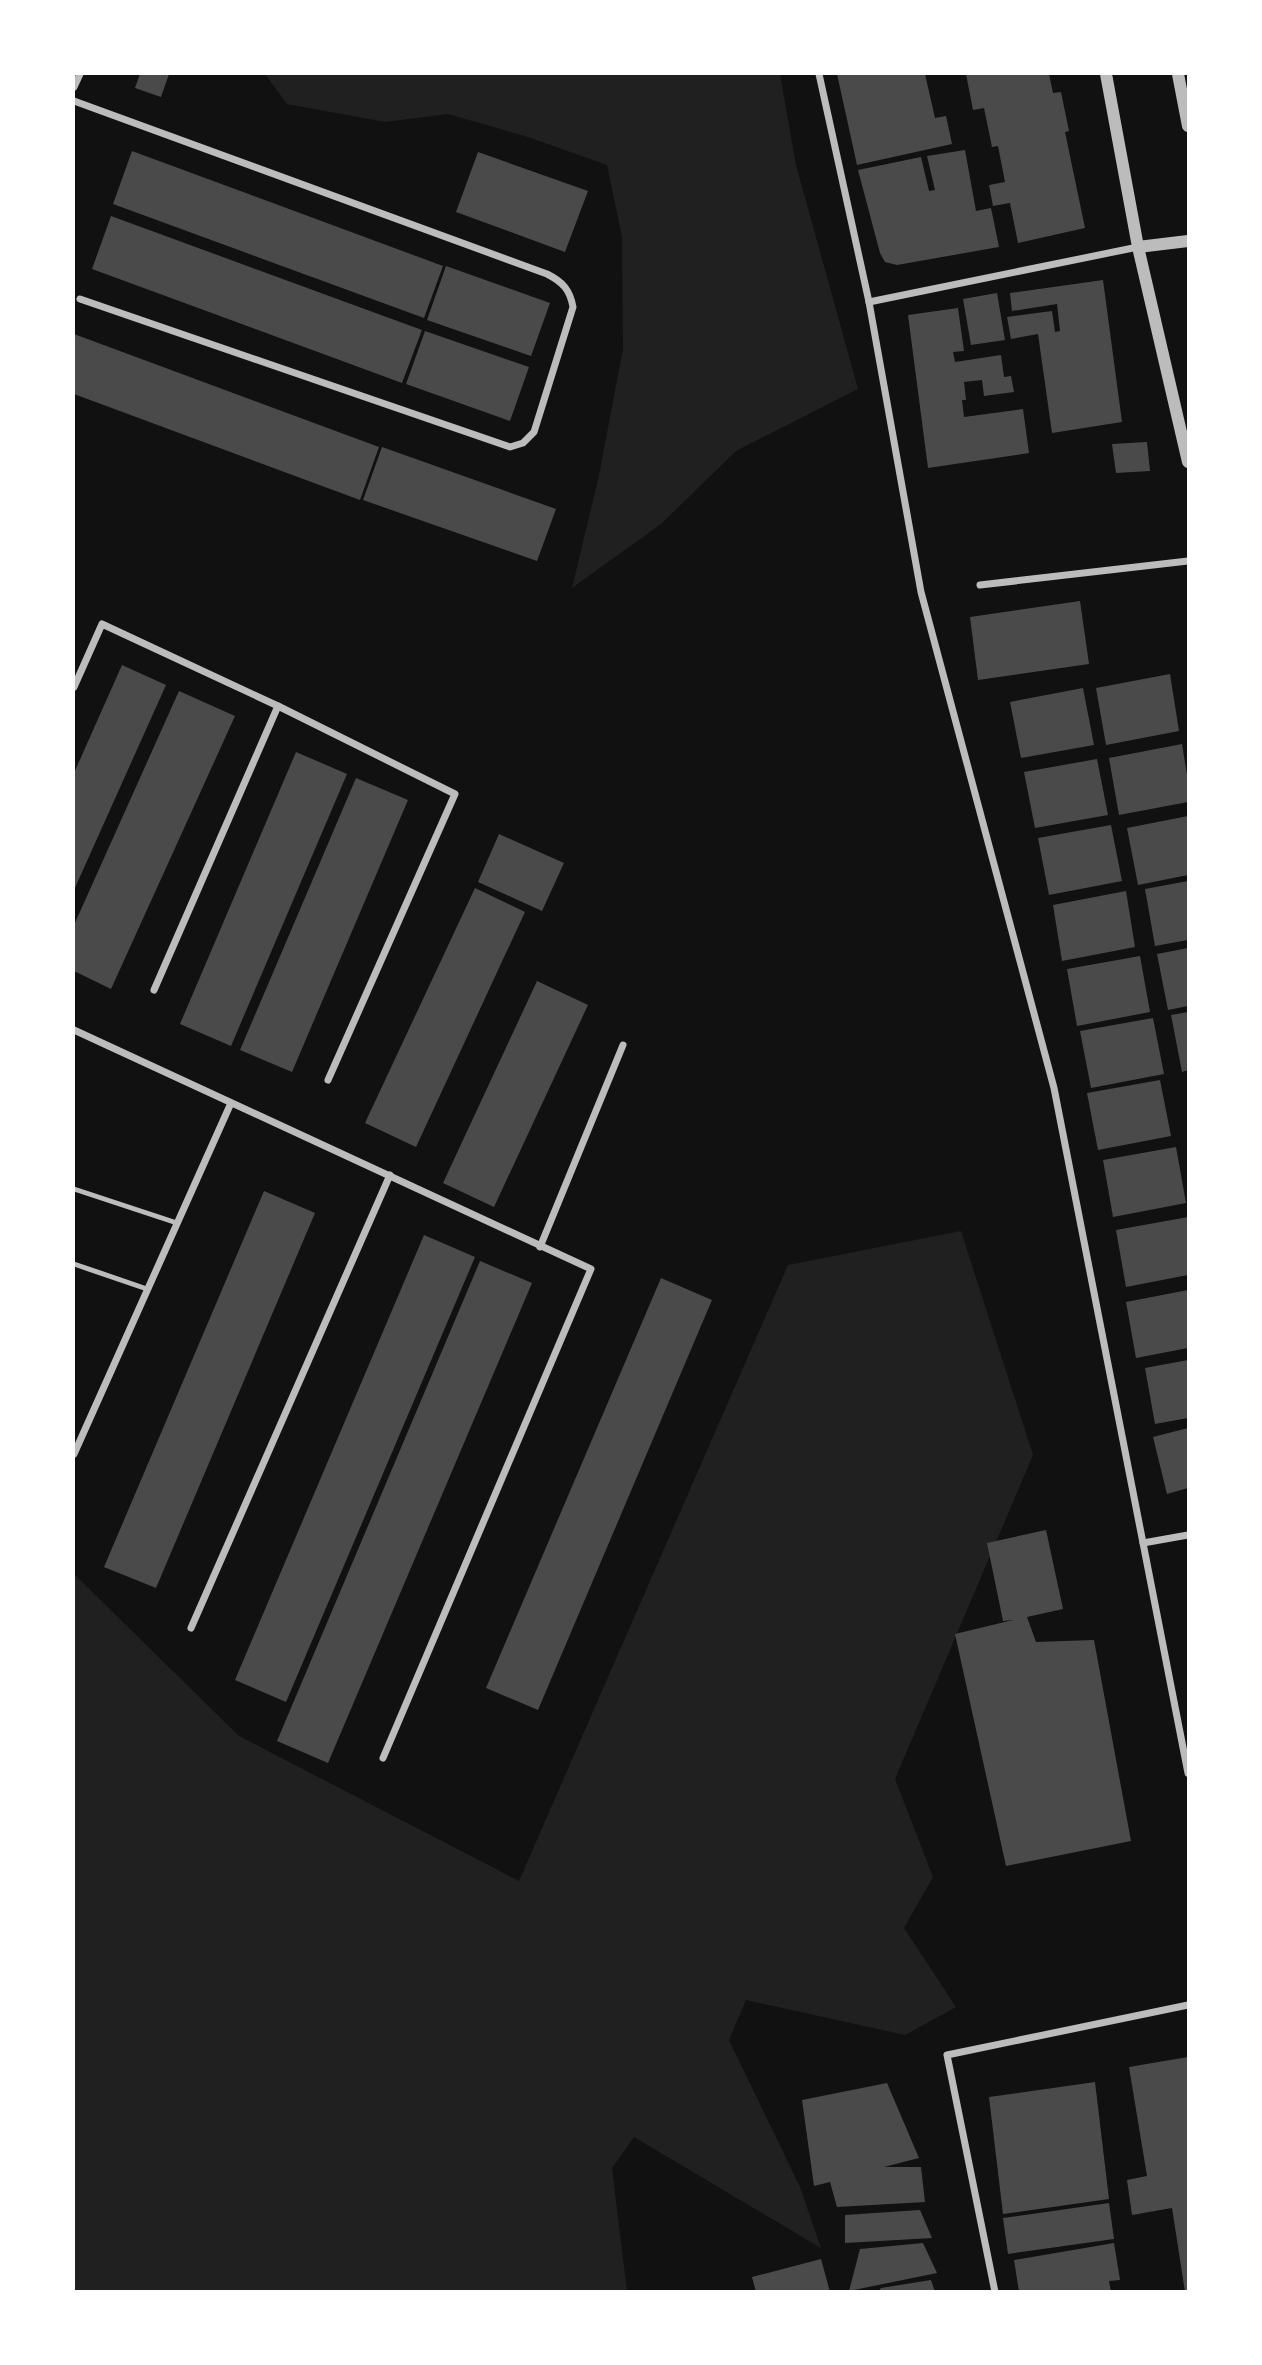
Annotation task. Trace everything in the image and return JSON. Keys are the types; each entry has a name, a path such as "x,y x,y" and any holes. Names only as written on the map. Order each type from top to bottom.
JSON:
{"street":[{"path":"74,87 80,74"},
{"path":"819,74 869,302 921,592 1054,1088 1188,1773"},
{"path":"1106,74 1138,247 1188,462"},
{"path":"1178,74 1188,126"},
{"path":"74,101 547,274 558,280 570,293 573,307 534,432 523,443 510,447 80,299"},
{"path":"869,302 1138,247 1188,241"},
{"path":"980,585 1188,561"},
{"path":"74,687 102,624 278,706 454,794 328,1080"},
{"path":"154,990 278,706"},
{"path":"74,1030 591,1269 383,1758"},
{"path":"540,1247 623,1045"},
{"path":"74,1454 231,1103"},
{"path":"191,1628 390,1175"},
{"path":"1143,1543 1188,1535"},
{"path":"995,2291 947,2055 1188,2005"}],"lane":[{"path":"74,1189 177,1223"},
{"path":"74,1264 147,1289"}],"shaded area":[{"path":"265,74 780,74 796,165 858,389 736,451 661,524 572,588 598,480 623,349 622,237 607,165 525,136 448,114 385,122 287,104"},
{"path":"961,1231 1033,1455 895,1779 933,1877 904,1928 956,2007 905,2035 746,2000 729,2040 800,2187 821,2248 634,2137 612,2168 627,2291 74,2291 74,1574 239,1736 519,1881 788,1265"}],"building":[{"path":"140,74 169,74 161,97 135,88"},
{"path":"837,74 925,74 935,118 946,116 952,144 857,165"},
{"path":"966,74 1049,74 1053,93 1061,92 1069,131 1065,132 1085,228 1018,243 1010,203 993,206 989,185 1005,182 998,146 992,147 984,108 973,110"},
{"path":"965,150 976,211 991,208 999,247 897,265 885,262 880,253 858,170 921,157 929,191 935,190 927,156"},
{"path":"132,151 443,266 424,318 113,204"},
{"path":"478,152 588,191 565,252 456,212"},
{"path":"111,216 422,330 402,383 92,269"},
{"path":"446,266 550,303 531,356 427,320"},
{"path":"1103,280 1122,422 1052,433 1038,334 1011,339 1007,317 1052,311 1055,332 1060,331 1057,304 1012,311 1010,293"},
{"path":"997,293 1005,340 971,345 963,299"},
{"path":"958,308 964,351 953,352 955,362 1001,355 1004,377 1011,376 1014,392 984,396 982,380 964,382 964,417 1023,409 1029,453 928,468 908,315"},
{"path":"425,331 529,367 510,421 406,384"},
{"path":"74,334 379,447 360,500 74,394"},
{"path":"1147,442 1150,471 1116,473 1112,444"},
{"path":"382,447 556,509 537,561 363,500"},
{"path":"1080,601 1089,664 978,680 970,617"},
{"path":"122,665 166,685 74,890 74,773"},
{"path":"1170,674 1179,731 1106,745 1096,688"},
{"path":"1083,688 1094,745 1021,758 1010,702"},
{"path":"179,691 235,716 111,989 74,971 74,925"},
{"path":"1182,744 1188,781 1188,802 1119,815 1109,758"},
{"path":"296,752 347,774 231,1046 180,1024"},
{"path":"1097,759 1108,815 1035,828 1024,772"},
{"path":"356,778 408,800 292,1072 240,1050"},
{"path":"1188,816 1188,875 1138,885 1127,828"},
{"path":"1111,825 1122,881 1049,895 1038,838"},
{"path":"499,834 564,863 542,911 478,882"},
{"path":"1188,881 1188,940 1155,946 1145,889"},
{"path":"475,888 525,912 416,1147 365,1123"},
{"path":"1126,891 1135,947 1062,961 1053,905"},
{"path":"1188,948 1188,1006 1168,1010 1157,954"},
{"path":"1140,956 1150,1012 1077,1026 1067,969"},
{"path":"537,981 588,1005 494,1207 443,1183"},
{"path":"1188,1012 1188,1070 1182,1072 1171,1015"},
{"path":"1153,1018 1164,1074 1091,1088 1080,1031"},
{"path":"1160,1080 1171,1136 1098,1150 1087,1093"},
{"path":"1176,1147 1186,1203 1113,1217 1103,1160"},
{"path":"264,1191 315,1213 156,1588 104,1567"},
{"path":"1188,1217 1188,1275 1126,1287 1116,1230"},
{"path":"424,1235 475,1257 286,1702 235,1680"},
{"path":"480,1261 532,1283 328,1763 277,1741"},
{"path":"661,1278 712,1300 538,1710 486,1688"},
{"path":"1188,1290 1188,1348 1136,1358 1126,1302"},
{"path":"1188,1360 1188,1418 1155,1424 1145,1368"},
{"path":"1188,1428 1188,1488 1167,1494 1153,1437"},
{"path":"1046,1530 1063,1609 1027,1617 1036,1642 1094,1640 1131,1841 1006,1866 955,1634 1013,1620 1003,1621 987,1543"},
{"path":"1188,2057 1188,2292 1185,2292 1172,2208 1132,2215 1127,2180 1147,2176 1129,2067"},
{"path":"1095,2082 1109,2199 1003,2214 989,2097"},
{"path":"887,2083 919,2158 884,2167 921,2167 925,2202 837,2207 830,2182 814,2186 802,2100"},
{"path":"1109,2203 1114,2239 1008,2254 1003,2218"},
{"path":"920,2210 932,2238 845,2243 845,2215"},
{"path":"923,2243 937,2273 849,2291 860,2249"},
{"path":"1114,2243 1120,2280 1109,2281 1111,2292 1019,2292 1014,2260"},
{"path":"821,2259 830,2292 756,2292 752,2277"},
{"path":"931,2280 935,2292 878,2292 881,2288"}]}
